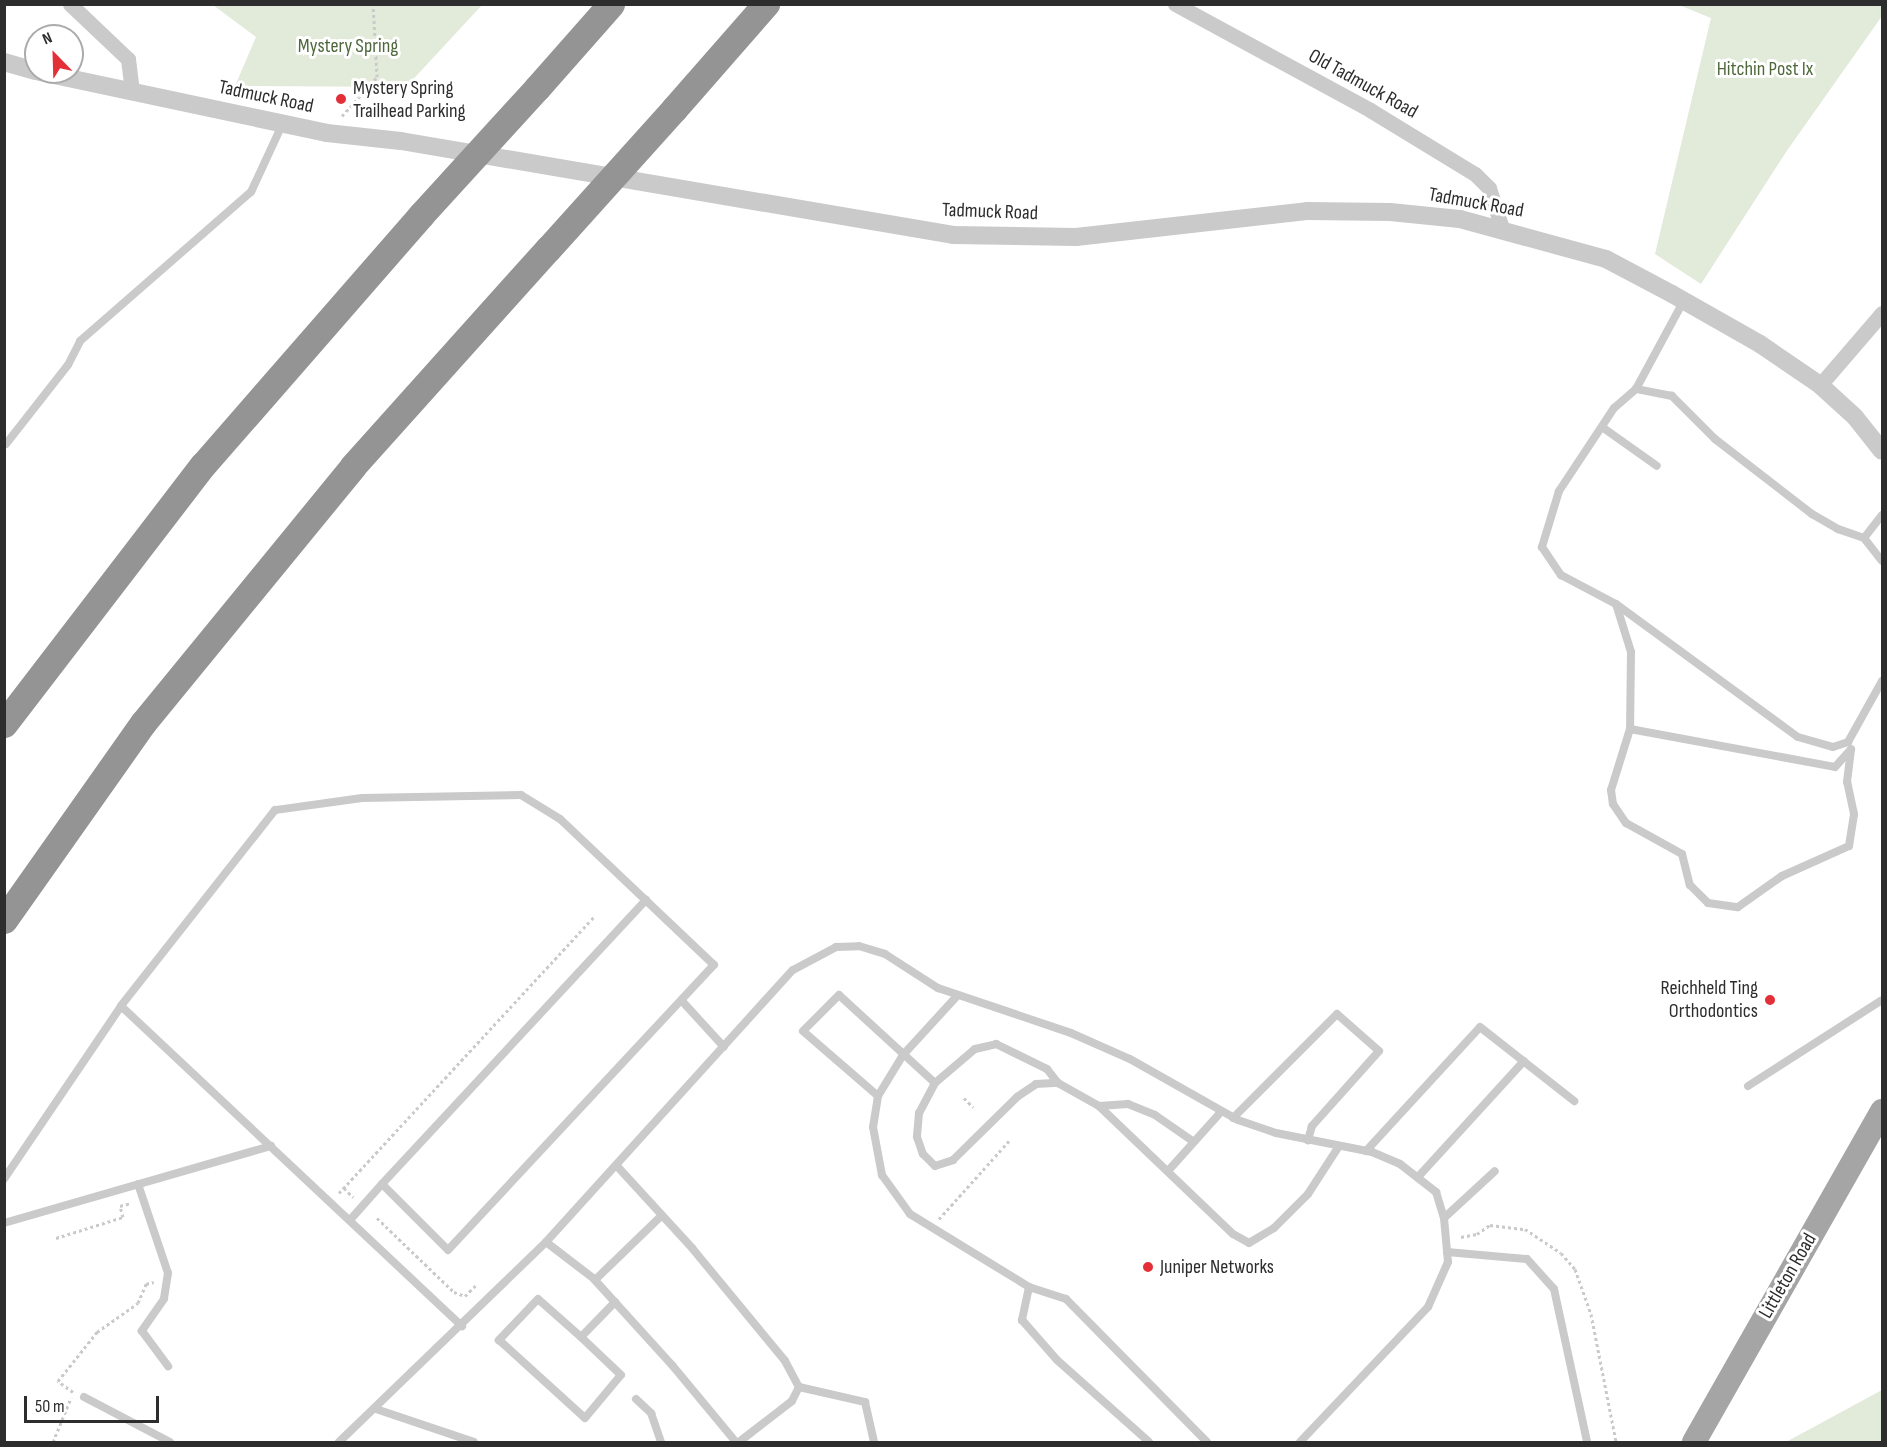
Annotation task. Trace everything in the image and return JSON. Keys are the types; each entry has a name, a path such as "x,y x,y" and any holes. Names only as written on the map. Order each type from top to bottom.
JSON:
{"highway":[{"path":"4,724 203,465 421,215 611,4"},
{"path":"4,920 143,723 353,466 766,4"}],"main road":[{"name":"Littleton Road","path":"1694,1443 1882,1111"}],"street":[{"path":"70,4 128,59 132,92"},
{"name":"Old Tadmuck Road","path":"1175,4 1370,110 1475,174 1489,188 1502,228"},
{"path":"4,62 24,68"},
{"name":"Tadmuck Road","path":"84,82 327,133 401,141 953,235 1076,237 1307,211 1390,212 1502,228 1606,259 1760,344 1820,385 1855,417 1882,451"},
{"path":"1820,385 1882,313"}],"lane":[{"path":"6,444 68,365 80,340 251,192 283,123"},
{"path":"1684,300 1636,389 1614,408 1559,491 1542,547 1561,575 1616,604 1798,736 1833,747 1849,746"},
{"path":"1636,389 1672,396 1715,439 1812,513 1864,538 1882,561"},
{"path":"1602,427 1657,466"},
{"path":"1864,538 1882,515"},
{"path":"1616,604 1631,652 1630,729 1611,790 1613,804 1626,823 1682,854 1690,885 1708,903 1738,907 1782,876 1849,846 1854,814 1847,782 1849,746"},
{"path":"1630,729 1835,767 1849,746 1882,681"},
{"path":"4,1179 121,1006 275,810 362,798 521,795 560,819 714,965 448,1250 382,1184"},
{"path":"350,1220 645,900"},
{"path":"339,1443 546,1242 793,970 836,947 859,946 885,954 938,988 957,996 1071,1033 1130,1059 1233,1118 1308,1140 1366,1150 1400,1164 1436,1192 1444,1218 1448,1262 1428,1307 1300,1443"},
{"path":"878,1096 804,1030 839,995 935,1083"},
{"path":"957,996 903,1055 878,1096 873,1127 882,1175 910,1214 1029,1287 1066,1299 1207,1443"},
{"path":"1748,1086 1882,1000"},
{"path":"682,1001 724,1047"},
{"path":"121,1006 462,1326"},
{"path":"1233,1118 1337,1014 1379,1051 1312,1126 1308,1140"},
{"path":"1366,1150 1480,1027 1574,1101"},
{"path":"1058,1083 1036,1084 1017,1097 952,1160 935,1166 923,1154 917,1137 919,1113 935,1083 975,1049 996,1044 1047,1069 1058,1083 1099,1106 1233,1234 1249,1243 1274,1228 1308,1194 1339,1146"},
{"path":"1418,1178 1524,1061"},
{"path":"1099,1106 1128,1104 1155,1114 1194,1142"},
{"path":"1168,1171 1221,1112"},
{"path":"4,1223 271,1146"},
{"path":"616,1165 662,1215 785,1361 799,1387 865,1402 874,1443"},
{"path":"1444,1218 1495,1171"},
{"path":"138,1184 168,1278 164,1299 141,1331 168,1366"},
{"path":"595,1280 662,1215"},
{"path":"546,1242 595,1280 737,1443 792,1401 799,1387"},
{"path":"1447,1251 1527,1259 1554,1290 1587,1443"},
{"path":"1029,1287 1022,1320 1057,1360 1149,1443"},
{"path":"538,1299 581,1337 621,1375 585,1418 499,1340 538,1299"},
{"path":"581,1337 615,1302"},
{"path":"84,1397 170,1443"},
{"path":"636,1399 651,1413 661,1443"},
{"path":"376,1408 474,1443"}],"path":[{"path":"327,133 377,77 374,4"},
{"path":"339,1193 594,917"},
{"path":"964,1098 973,1107"},
{"path":"932,1228 1009,1141"},
{"path":"344,1188 356,1199"},
{"path":"56,1238 123,1217 120,1206 131,1203"},
{"path":"377,1218 454,1292 465,1296 476,1285"},
{"path":"53,1443 74,1392 58,1382 97,1332 138,1303 146,1284 168,1278"}],"green space":[{"name":"Mystery Spring","path":"213,5 482,5 406,87 235,86 256,37"},
{"name":"Hitchin Post Ix","path":"1679,5 1882,5 1882,16 1786,152 1701,284 1655,254 1711,18"},
{"path":"1882,1390 1882,1442 1786,1442"}],"place":[{"name":"Mystery Spring Trailhead Parking","path":"341,99"},
{"name":"Reichheld Ting Orthodontics","path":"1770,1000"},
{"name":"Juniper Networks","path":"1148,1267"}]}
